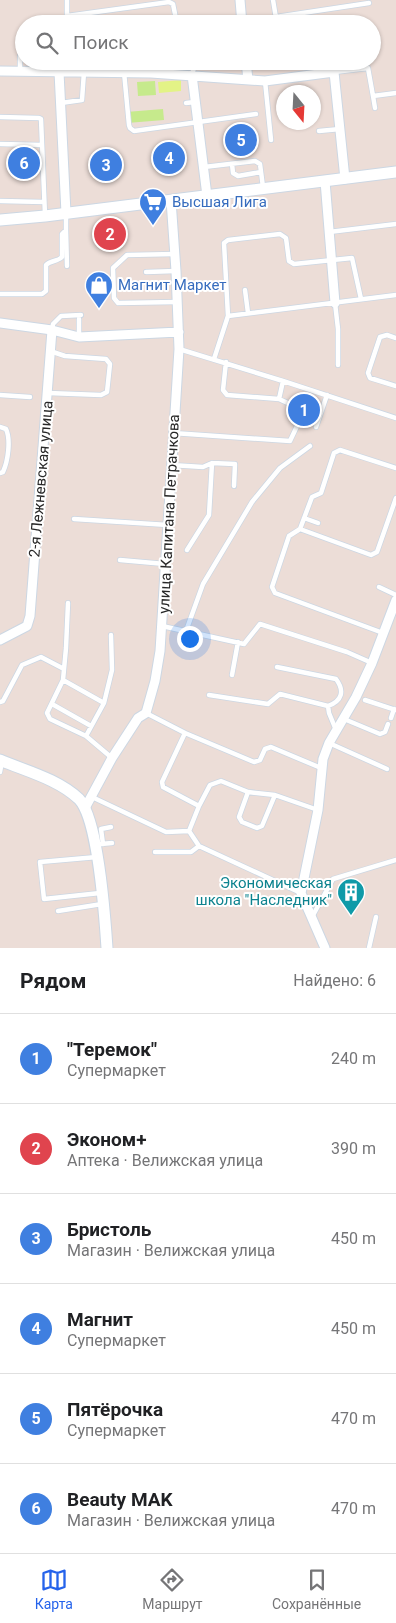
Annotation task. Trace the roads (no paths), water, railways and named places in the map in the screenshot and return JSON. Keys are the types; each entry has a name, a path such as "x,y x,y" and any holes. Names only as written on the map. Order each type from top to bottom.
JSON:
{"main road":[{"path":"0,220 396,172"},
{"path":"1,764 62,787 75,796 85,808 98,844 96,857 108,948"}],"street":[{"path":"240,0 241,15"},
{"path":"247,70 248,80"},
{"path":"0,72 124,72 265,81 334,72 345,179"},
{"path":"59,72 66,213"},
{"path":"192,75 191,103 198,122 207,196"},
{"path":"325,181 335,302"},
{"name":"улица Капитана Петрачкова","path":"85,808 112,758 138,718 146,713 155,681 160,651 179,349 175,254 170,200"},
{"path":"0,323 52,330 79,337 178,332"},
{"name":"2-я Лежневская улица","path":"0,640 27,626 30,616 52,330"},
{"path":"325,948 301,893 318,810 321,768 329,743 344,719 372,663 396,600"}],"lane":[{"path":"67,0 67,15"},
{"path":"273,0 276,15"},
{"path":"74,15 169,2 173,4 175,15"},
{"path":"289,15 369,3"},
{"path":"192,75 193,70"},
{"path":"334,72 351,70"},
{"path":"368,70 375,108"},
{"path":"60,102 82,100 84,72"},
{"path":"124,72 130,128 134,131 256,114"},
{"path":"265,81 270,140"},
{"path":"373,96 396,93"},
{"path":"0,117 39,118 42,123 45,216"},
{"path":"319,131 340,129"},
{"path":"0,144 42,145"},
{"path":"204,167 255,161 260,164 263,189"},
{"path":"232,164 233,173 238,176 261,172"},
{"path":"0,201 44,202"},
{"path":"66,213 67,266"},
{"path":"329,232 396,224"},
{"path":"0,294 42,294 46,290 46,265 62,257 62,234 66,230"},
{"path":"214,359 228,316 224,243 228,240 280,234 286,238 289,261 294,264 352,258 361,299"},
{"path":"175,254 127,255 113,268 114,298 118,303 177,302"},
{"path":"146,272 176,271"},
{"path":"245,290 248,313"},
{"path":"228,316 396,295"},
{"path":"335,302 338,329 338,365"},
{"path":"52,330 52,324 61,316 80,317 79,337"},
{"path":"396,338 387,335 380,337 368,372 370,378 396,386"},
{"path":"179,349 226,362 396,418"},
{"path":"48,393 101,395 107,392 110,364 106,359 65,356 50,351"},
{"path":"173,433 290,441 298,424 292,405 279,399 227,395 223,390 226,362"},
{"path":"279,399 284,381"},
{"path":"0,395 30,397"},
{"path":"316,427 327,395"},
{"path":"0,427 6,429 8,434 6,466 3,472 0,473"},
{"path":"186,631 203,584 252,502 280,468 310,446"},
{"path":"383,633 275,593 272,587 289,536 300,529 312,497 321,493 334,453 340,450 396,468"},
{"path":"171,465 202,467 212,463 235,464 234,486"},
{"path":"187,550 209,515 212,463"},
{"path":"300,529 371,555 377,552 396,498"},
{"path":"304,518 318,523"},
{"path":"74,519 168,525"},
{"path":"120,560 166,564"},
{"path":"379,587 396,595"},
{"path":"68,603 63,680 47,713 50,719 86,736 112,758"},
{"path":"162,626 244,644 260,624 347,652 372,663"},
{"path":"86,736 104,703 112,670 112,635"},
{"path":"232,675 238,642"},
{"path":"0,702 22,665 41,657 64,669"},
{"path":"209,695 268,704 280,694 328,706 336,703 340,698 341,689 336,679 277,667"},
{"path":"63,680 104,703"},
{"path":"365,700 395,709 391,718"},
{"path":"52,704 91,726"},
{"path":"328,706 336,730"},
{"path":"146,713 254,762 260,760 265,749 271,747 321,768"},
{"path":"344,719 380,734 385,732 388,724"},
{"path":"185,732 162,782 163,787 199,806"},
{"path":"329,743 387,769"},
{"path":"189,831 210,785 221,781 248,792 275,795 318,810"},
{"path":"248,792 239,817 242,822 257,828 262,826 275,795"},
{"path":"92,797 166,832 189,831"},
{"path":"111,827 101,829 98,844 112,843"},
{"path":"189,831 199,846 301,893"},
{"path":"155,852 191,852 199,846"},
{"path":"96,857 40,862 44,899 103,899"},
{"path":"311,919 333,880 396,860"},
{"path":"58,911 103,899"},
{"path":"369,948 376,917"}],"place":[{"name":"Пятёрочка","path":"241,140"},
{"name":"Магнит","path":"169,158"},
{"name":"Beauty MAK","path":"24,163"},
{"name":"Бристоль","path":"106,165"},
{"name":"Высшая Лига","path":"153,226"},
{"name":"Эконом+","path":"110,234"},
{"name":"Магнит Маркет","path":"99,309"},
{"name":"\"Теремок\"","path":"304,410"},
{"name":"Экономическая школа \"Наследник\"","path":"351,916"}]}
